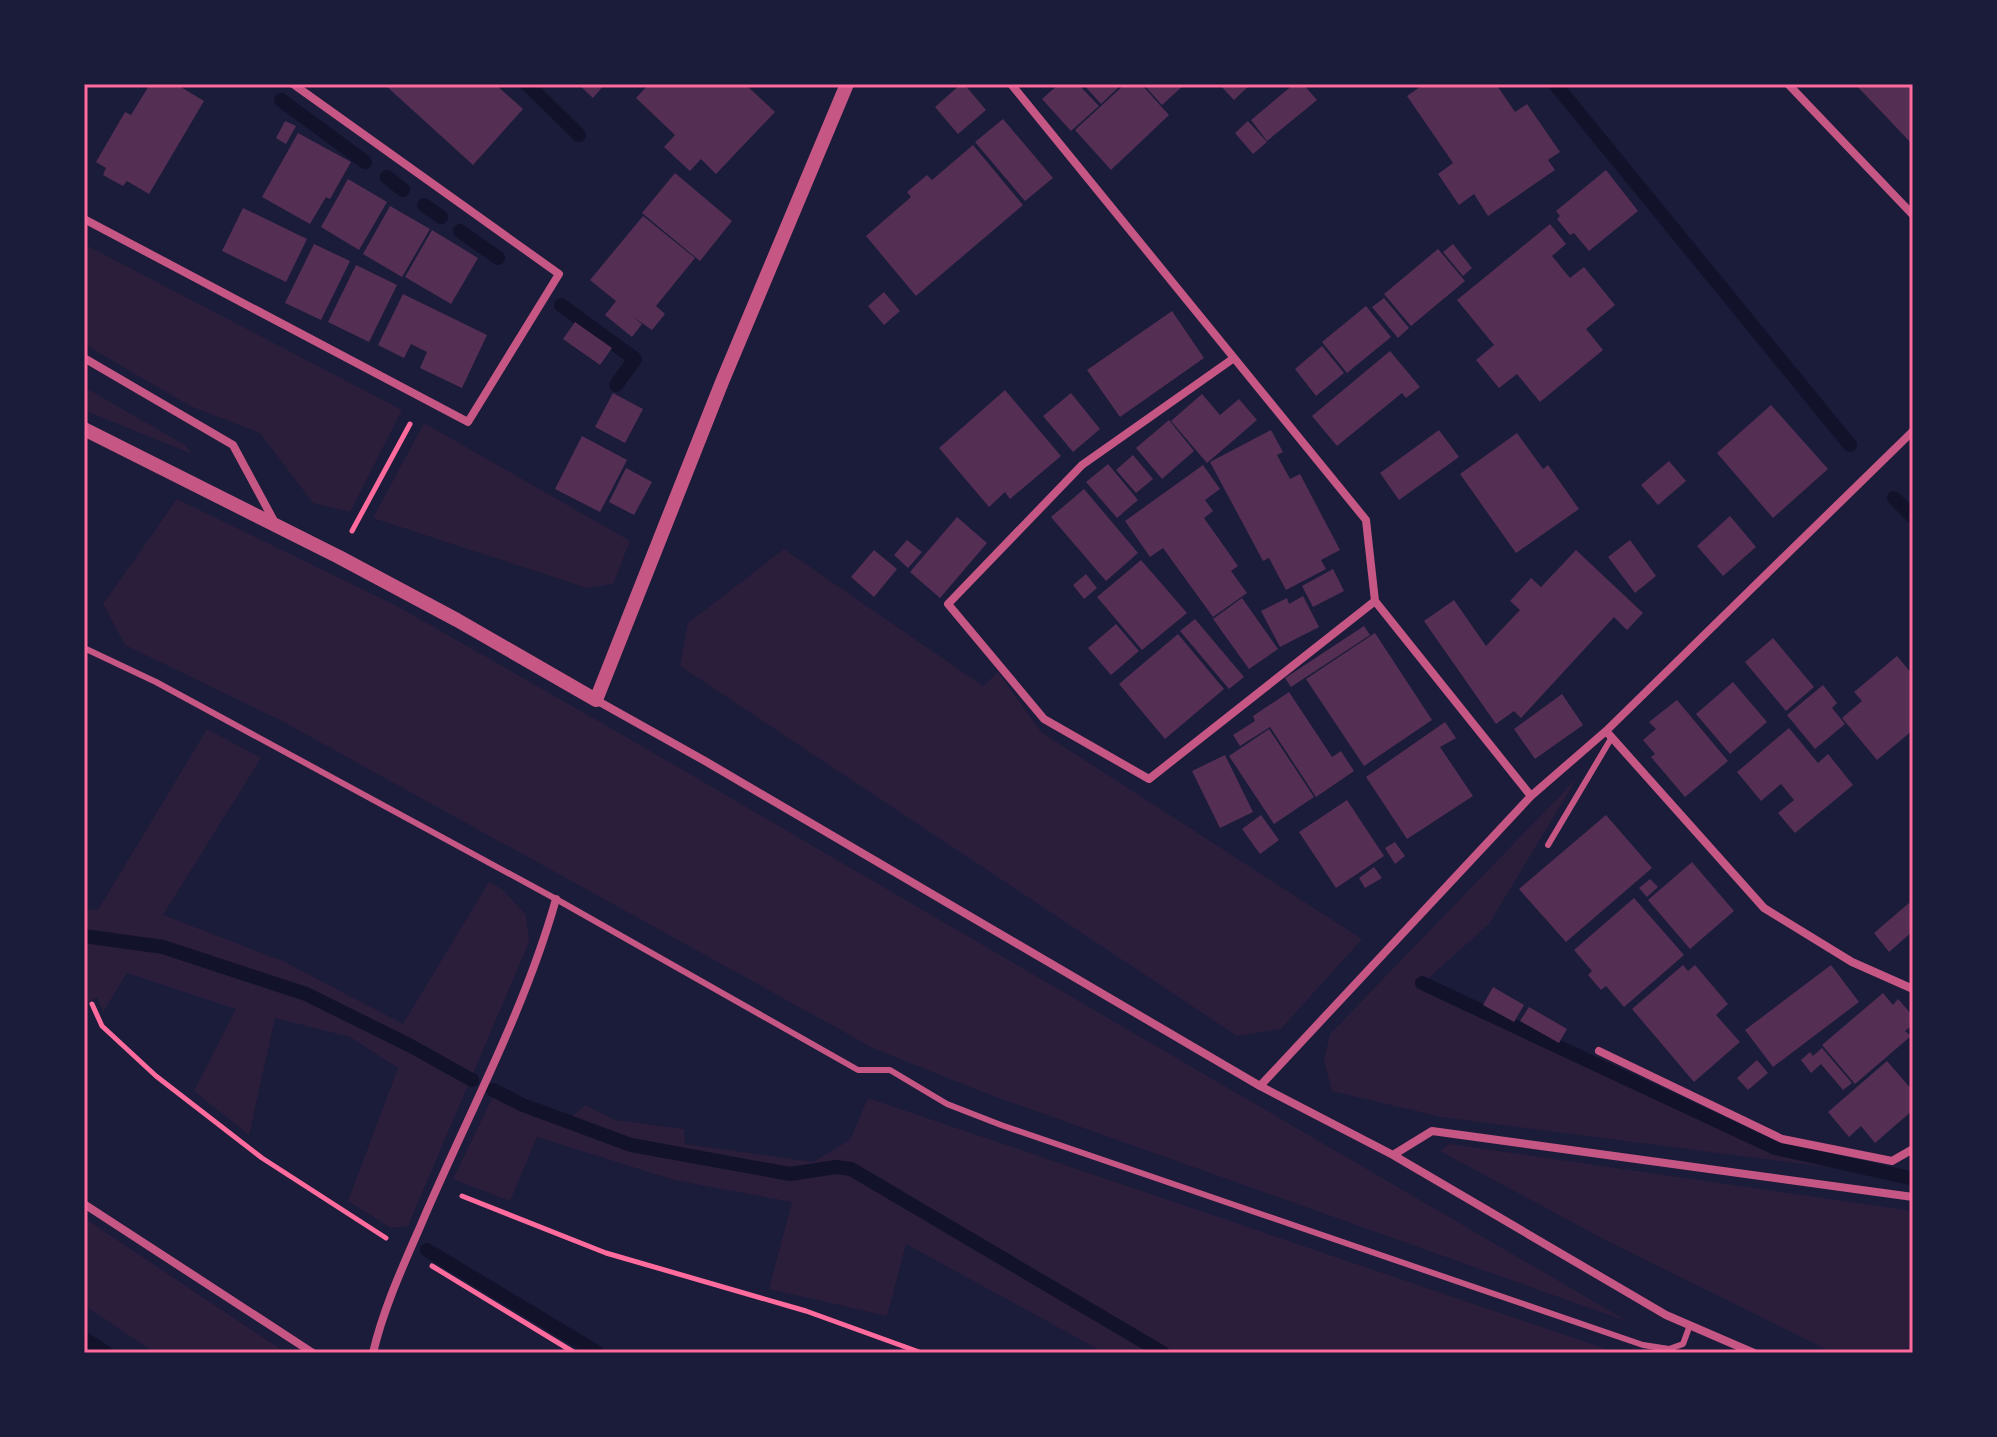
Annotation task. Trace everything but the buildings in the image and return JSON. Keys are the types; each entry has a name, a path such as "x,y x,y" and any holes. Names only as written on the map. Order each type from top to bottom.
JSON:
{"street":[{"path":"84,219 468,422 559,274 293,84"},
{"path":"596,700 722,382 847,84"},
{"path":"1011,84 1366,520 1375,601 1531,796"},
{"path":"1788,84 1913,215"},
{"path":"84,358 233,445 276,526"},
{"path":"1234,358 1082,465 948,604 1044,719 1149,779 1375,601"},
{"path":"84,429 457,620 705,761 1260,1086 1393,1155 1666,1315 1754,1353"},
{"path":"1260,1086 1531,796 1609,734 1913,431"},
{"path":"1609,734 1764,908 1852,962 1913,989"},
{"path":"373,1353 379,1328 409,1252 518,1008 544,943 556,899"},
{"path":"1599,1051 1782,1139 1892,1161 1913,1149"},
{"path":"1393,1155 1432,1131 1913,1197"},
{"path":"84,1204 313,1353"}],"lane":[{"path":"84,648 156,682 556,899 858,1070 890,1070 947,1104 1001,1125 1643,1345 1669,1349 1683,1344 1690,1325"},
{"path":"1548,845 1609,734"}],"path":[{"path":"339,557 424,398"},
{"path":"92,1004 102,1026 156,1076 262,1158 575,1353"},
{"path":"438,1186 606,1253 806,1311 922,1353"}],"shaded area":[{"path":"84,244 402,410 350,512 313,503 260,433 190,406 84,344"},
{"path":"84,387 185,445 192,454 84,410"},
{"path":"424,423 630,541 613,584 587,588 373,518"},
{"path":"177,499 397,606 1629,1322 985,1093 875,1049 280,720 125,645 103,604"},
{"path":"784,549 983,686 998,672 1041,732 1362,939 1281,1029 1237,1036 680,666 688,623"},
{"path":"207,729 261,758 163,915 283,961 403,1024 489,882 502,889 526,915 529,942 408,1226 391,1228 348,1201 398,1068 350,1037 275,1018 249,1135 194,1091 236,1009 127,973 103,1012 97,997 84,1006 84,909 98,910"},
{"path":"1577,778 1489,924 1423,983 1775,1148 1910,1178 1441,1117 1332,1091 1324,1060 1330,1034"},
{"path":"498,1086 571,1117 585,1105 615,1120 684,1129 685,1144 813,1162 850,1140 868,1098 1618,1353 1105,1353 906,1244 887,1316 769,1289 792,1202 674,1180 537,1137 510,1201 453,1179"},
{"path":"1449,1144 1913,1211 1913,1353 1834,1353 1611,1243 1440,1151"},
{"path":"84,1218 286,1353 155,1353 84,1305"},
{"path":"84,1330 119,1353 84,1353"}],"waterway":[{"path":"527,84 579,135"},
{"path":"1555,84 1850,445"},
{"path":"281,100 365,162"},
{"path":"387,177 403,190"},
{"path":"424,205 441,217"},
{"path":"460,231 498,258"},
{"path":"561,305 635,359 616,385"},
{"path":"1894,498 1913,517"},
{"path":"84,936 163,947 306,994 472,1080"},
{"path":"1422,983 1775,1148 1910,1178"},
{"path":"493,1090 523,1105 631,1145 790,1174 836,1167 851,1169 1163,1353"},
{"path":"427,1250 598,1353"}]}
